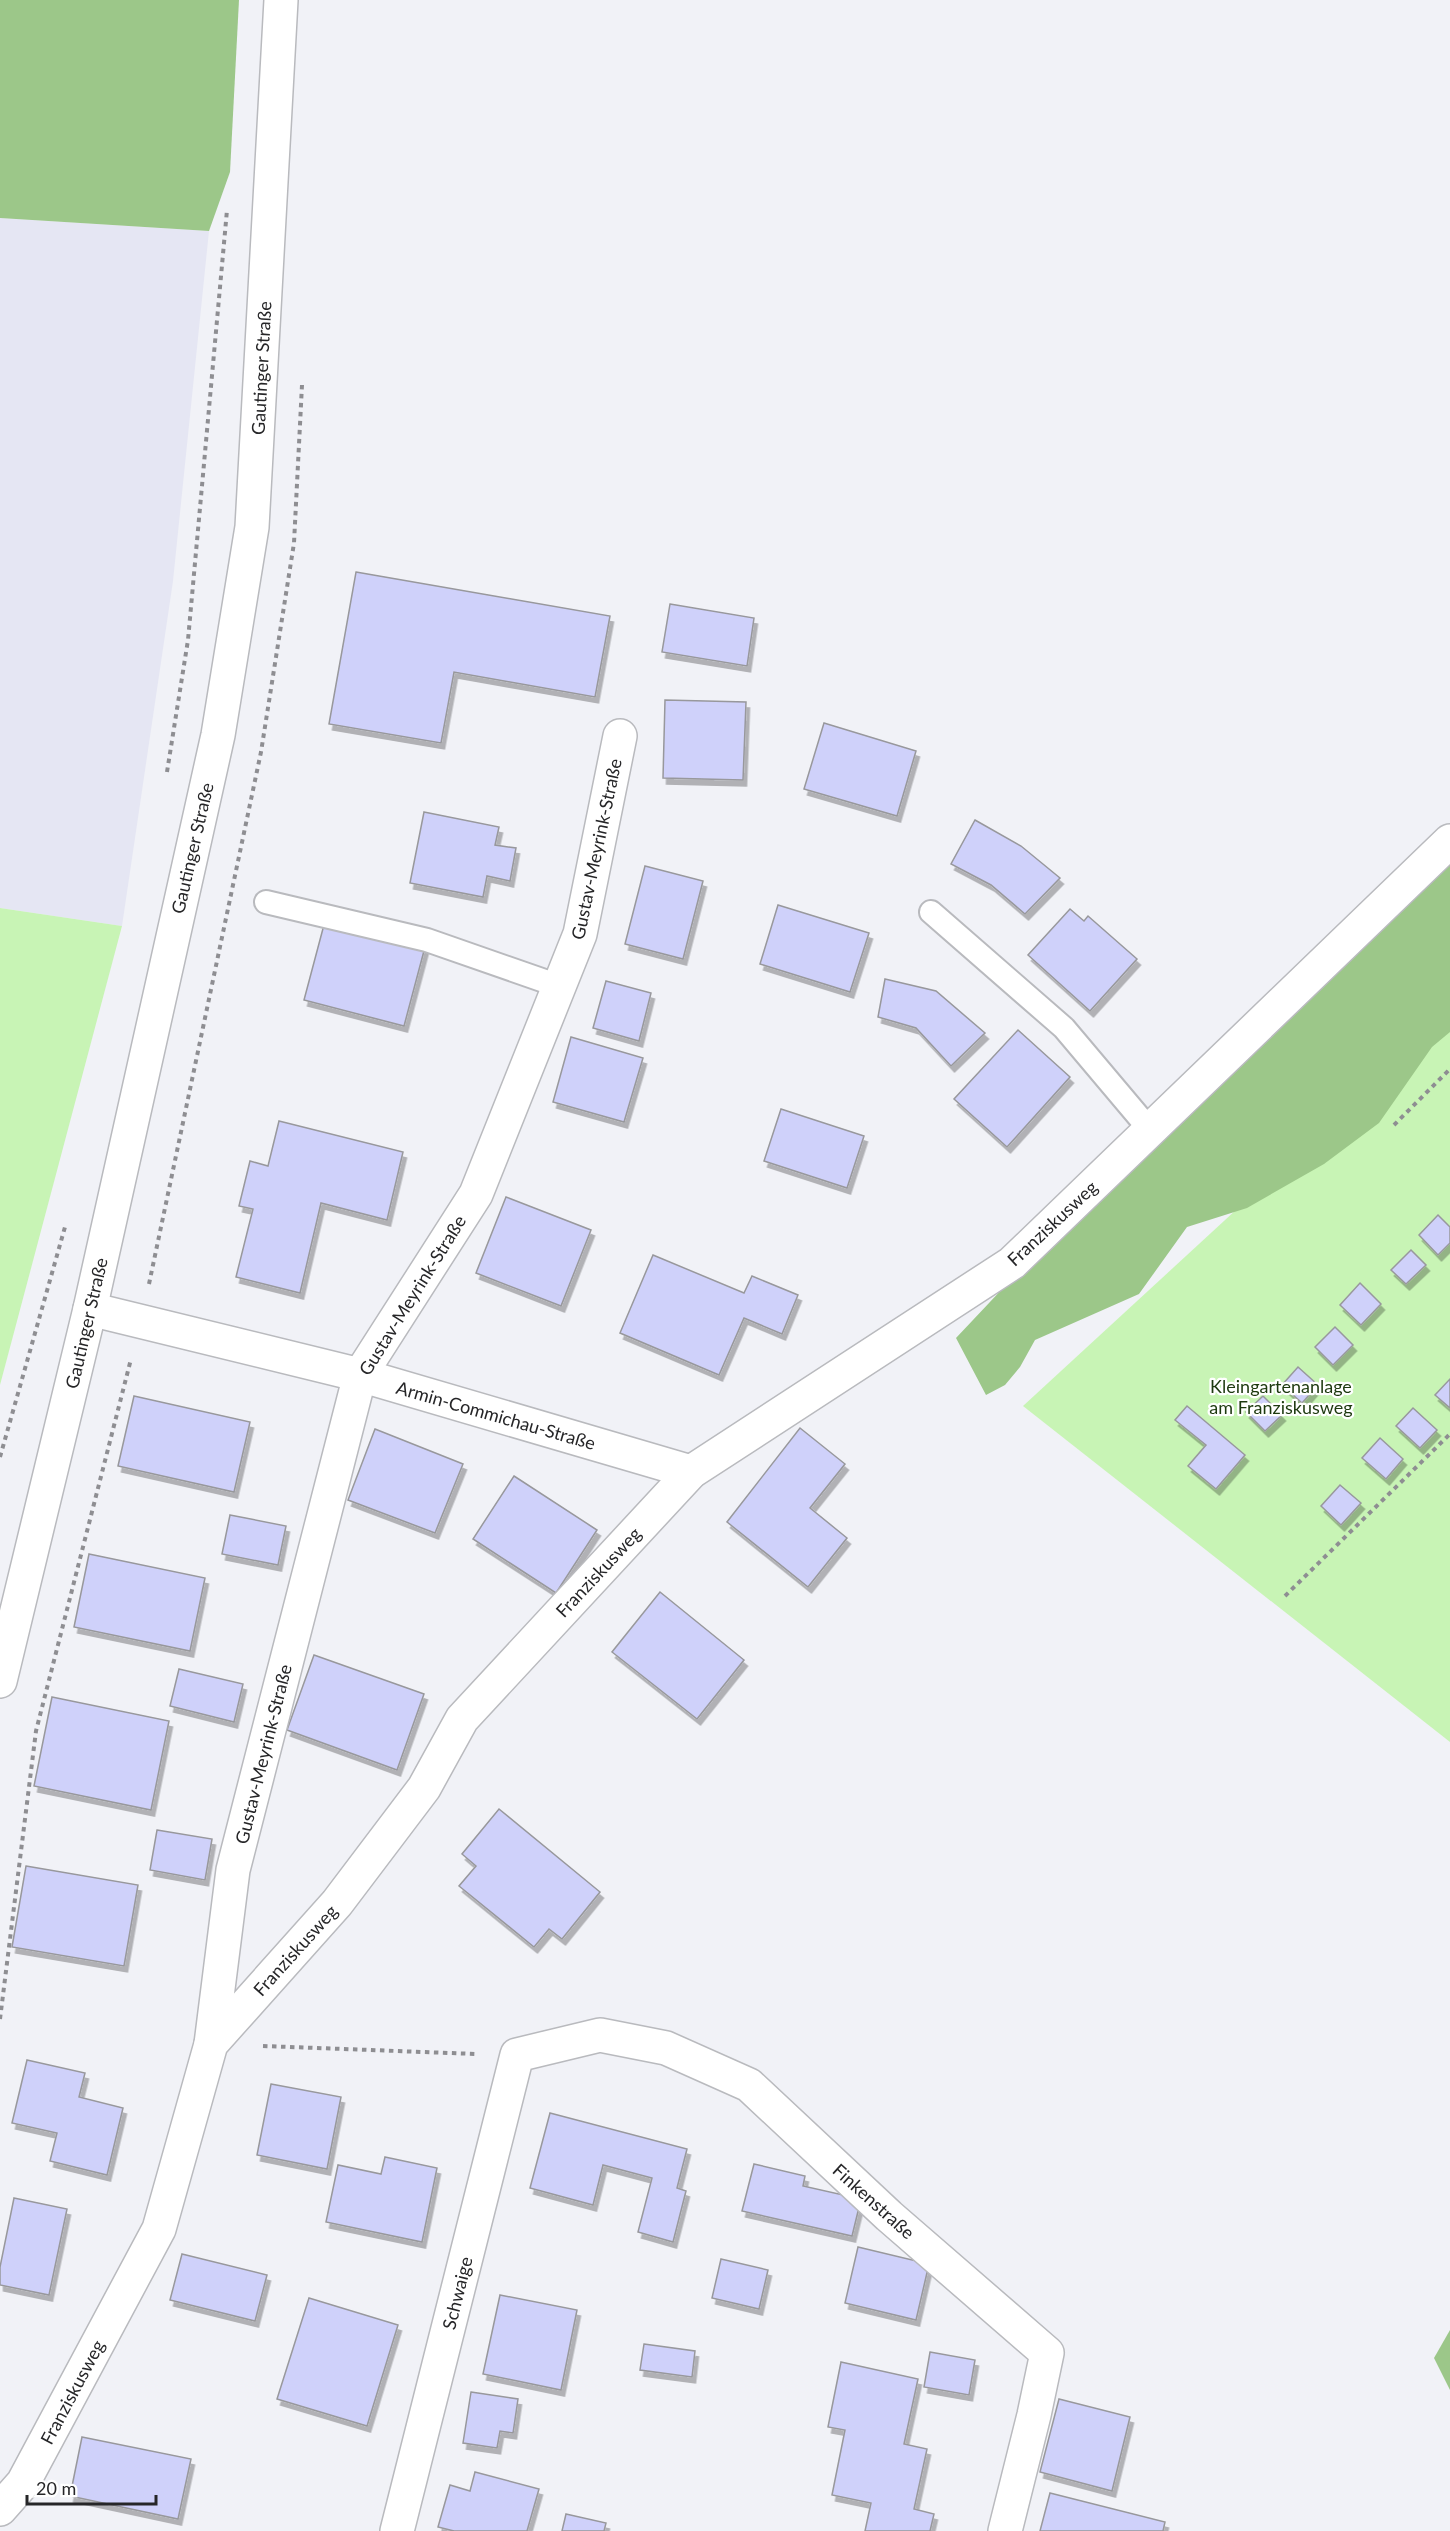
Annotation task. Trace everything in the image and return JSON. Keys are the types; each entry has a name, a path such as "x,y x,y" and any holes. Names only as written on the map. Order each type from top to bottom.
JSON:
{"street":[{"name":"Gautinger Straße","path":"0,1681 90,1309 218,735 252,527 281,0"},
{"name":"Gustav-Meyrink-Straße","path":"211,2044 233,1870 360,1375 476,1194 580,934 621,736"},
{"name":"Franziskusweg","path":"0,2509 23,2483 159,2229 211,2044 337,1903 424,1788 462,1719 691,1472 1012,1263 1450,841"},
{"name":"Armin-Commichau-Straße","path":"90,1309 360,1375 691,1472"},
{"name":"Finkenstraße","path":"517,2055 600,2035 666,2048 749,2085 889,2216 1047,2353 1005,2531"},
{"name":"Schwaige","path":"397,2531 517,2055"}],"lane":[{"path":"266,902 427,940 559,986"},
{"path":"931,912 1064,1028 1150,1130"}],"path":[{"path":"165,781 188,640 227,206"},
{"path":"1394,1125 1450,1069"},
{"path":"0,1457 65,1225"},
{"path":"1285,1596 1450,1434"},
{"path":"211,2044 517,2055"}],"shaded area":[{"path":"0,218 209,231 173,581 122,926 0,908"}],"green space":[{"path":"0,0 239,0 230,172 209,231 0,218"},
{"path":"1450,844 1450,1032 1432,1047 1379,1123 1324,1164 1247,1208 1187,1227 1139,1294 1035,1340 1020,1367 1005,1385 986,1395 956,1338 1105,1180"},
{"path":"0,908 122,926 0,1385"},
{"name":"Kleingartenanlage am Franziskusweg","path":"1450,1013 1450,1742 1023,1406"},
{"path":"1450,2330 1450,2390 1434,2358"}],"building":[{"path":"356,572 610,616 595,697 454,672 441,743 329,724"},
{"path":"670,604 754,618 747,666 662,652"},
{"path":"665,700 746,702 743,780 663,778"},
{"path":"824,723 916,751 897,816 804,789"},
{"path":"424,812 499,827 495,845 516,848 510,881 487,876 483,897 410,883"},
{"path":"975,820 1021,846 1060,878 1025,914 991,885 951,864"},
{"path":"645,866 703,881 683,959 625,944"},
{"path":"778,905 869,933 850,992 760,964"},
{"path":"1070,909 1084,921 1088,916 1137,959 1090,1011 1028,955"},
{"path":"325,921 425,947 404,1026 304,1000"},
{"path":"885,979 936,991 985,1033 951,1066 916,1028 878,1017"},
{"path":"606,981 651,993 639,1041 593,1028"},
{"path":"1018,1030 1070,1077 1007,1147 954,1099"},
{"path":"571,1037 643,1058 624,1122 553,1102"},
{"path":"781,1109 864,1136 847,1188 764,1161"},
{"path":"279,1121 403,1152 387,1220 321,1203 300,1293 236,1277 253,1209 239,1206 250,1161 268,1166"},
{"path":"506,1197 591,1230 561,1306 476,1273"},
{"path":"1438,1215 1450,1227 1450,1243 1438,1255 1419,1235"},
{"path":"1411,1250 1426,1265 1406,1284 1391,1270"},
{"path":"653,1255 744,1293 752,1276 798,1295 782,1334 744,1318 719,1375 620,1333"},
{"path":"1360,1283 1381,1304 1361,1325 1340,1305"},
{"path":"1335,1327 1353,1345 1333,1365 1315,1347"},
{"path":"1298,1367 1318,1385 1302,1403 1282,1385"},
{"path":"1450,1379 1450,1408 1435,1395"},
{"path":"134,1396 250,1422 234,1492 118,1466"},
{"path":"1263,1396 1282,1415 1265,1431 1246,1412"},
{"path":"1187,1406 1245,1455 1216,1489 1188,1466 1206,1445 1175,1420"},
{"path":"1413,1408 1437,1430 1420,1448 1396,1426"},
{"path":"800,1428 845,1464 810,1508 847,1538 808,1587 727,1522"},
{"path":"375,1429 463,1464 435,1533 348,1500"},
{"path":"1380,1438 1403,1459 1386,1479 1362,1458"},
{"path":"514,1476 597,1530 556,1593 473,1539"},
{"path":"1340,1485 1361,1503 1341,1525 1321,1506"},
{"path":"230,1515 286,1526 278,1565 222,1554"},
{"path":"89,1554 205,1578 190,1651 74,1627"},
{"path":"660,1592 744,1660 697,1719 612,1652"},
{"path":"314,1655 424,1694 397,1770 287,1730"},
{"path":"179,1669 243,1684 234,1722 170,1706"},
{"path":"52,1697 169,1721 151,1810 34,1786"},
{"path":"499,1809 600,1892 562,1939 549,1929 534,1947 459,1886 476,1866 462,1854"},
{"path":"157,1830 212,1839 205,1880 150,1870"},
{"path":"26,1866 138,1885 124,1966 12,1947"},
{"path":"27,2060 85,2073 79,2097 123,2108 107,2175 50,2161 57,2133 12,2123"},
{"path":"271,2084 341,2097 327,2169 257,2155"},
{"path":"550,2113 687,2149 677,2188 686,2191 673,2242 638,2232 652,2178 603,2165 593,2205 530,2188"},
{"path":"385,2157 437,2168 422,2242 326,2222 338,2165 381,2174"},
{"path":"754,2164 805,2176 803,2186 861,2199 852,2236 742,2211"},
{"path":"14,2198 67,2209 49,2295 0,2285 0,2267"},
{"path":"858,2247 929,2264 916,2320 845,2303"},
{"path":"182,2254 267,2275 255,2321 170,2300"},
{"path":"721,2259 768,2270 759,2309 712,2298"},
{"path":"500,2295 577,2310 561,2390 483,2374"},
{"path":"309,2298 398,2325 367,2426 277,2399"},
{"path":"644,2344 695,2351 692,2377 640,2370"},
{"path":"930,2352 975,2360 969,2395 924,2387"},
{"path":"841,2362 918,2379 904,2444 927,2449 914,2509 934,2514 930,2531 865,2531 871,2503 832,2495 845,2430 828,2427"},
{"path":"471,2392 518,2399 513,2433 500,2431 497,2448 463,2443"},
{"path":"1059,2399 1130,2417 1112,2491 1040,2472"},
{"path":"82,2437 191,2459 178,2519 70,2496"},
{"path":"475,2472 539,2489 527,2531 454,2531 438,2527 450,2485 470,2491"},
{"path":"1050,2493 1165,2522 1163,2531 1040,2531"},
{"path":"566,2514 606,2523 604,2531 562,2531"}]}
